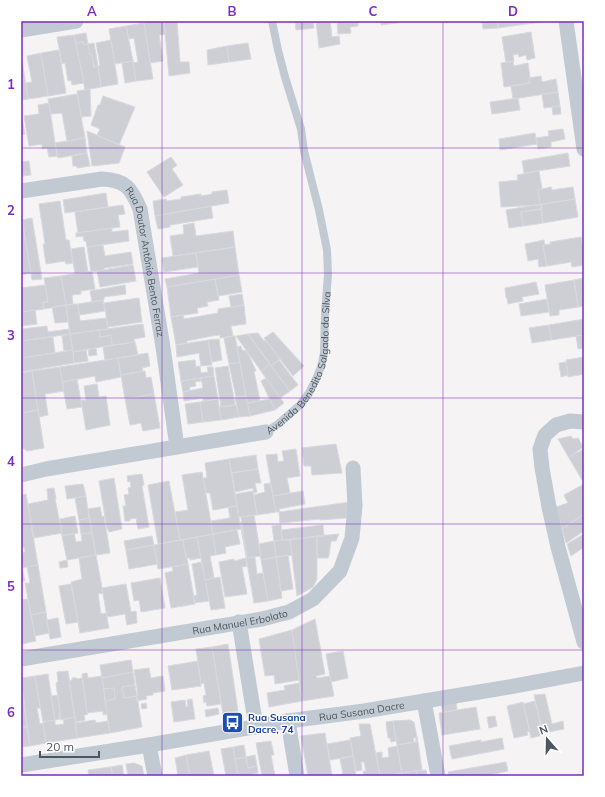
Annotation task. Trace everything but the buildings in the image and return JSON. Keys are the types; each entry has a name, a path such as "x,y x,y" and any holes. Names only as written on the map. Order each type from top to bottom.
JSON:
{"street":[{"path":"21,30 76,21"},
{"path":"566,21 584,149"},
{"name":"Rua Doutor Antônio Bento Ferraz","path":"21,191 102,179 113,180 121,183 135,196 140,209 177,447"},
{"path":"584,422 570,421 556,425 546,435 540,449 550,514 584,642"},
{"name":"Avenida Benedito Salgado da Silva","path":"21,475 46,469 266,432"},
{"name":"Rua Manuel Erbolato","path":"21,659 262,619 289,612 313,599 340,571 352,538 355,506 353,468"},
{"path":"239,622 256,726"},
{"name":"Rua Susana Dacre","path":"21,765 149,745 256,726 424,702 584,673"},
{"path":"424,702 438,776"},
{"path":"288,721 297,776"},
{"path":"149,745 155,776"}],"lane":[{"name":"Avenida Benedito Salgado da Silva","path":"266,432 300,405 309,393 321,367 324,353 328,275 327,250 319,210 304,151 301,129 281,64 272,21"}],"place":[{"name":"Rua Susana Dacre, 74","path":"232,723"}]}
